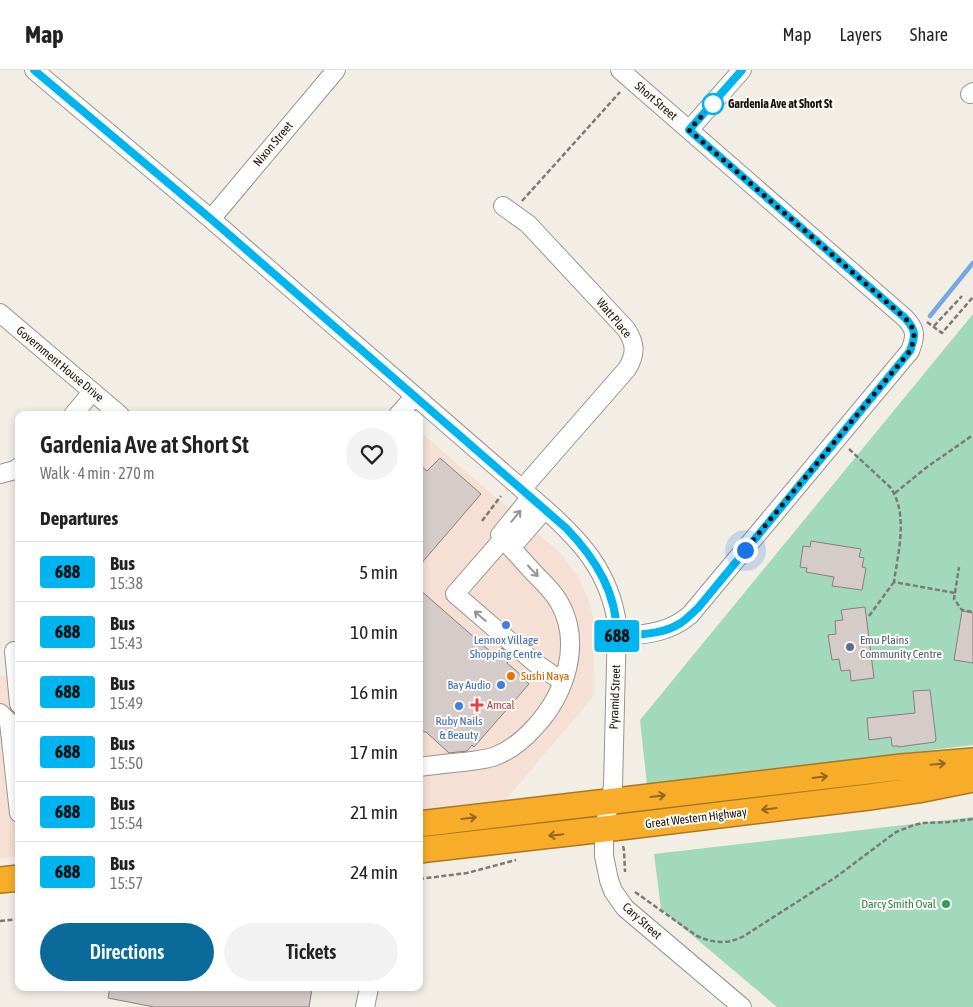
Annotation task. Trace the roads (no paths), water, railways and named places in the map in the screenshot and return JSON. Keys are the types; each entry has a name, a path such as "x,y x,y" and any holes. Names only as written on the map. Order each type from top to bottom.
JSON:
{"highway":[{"path":"423,824 902,767 973,761"},
{"name":"Great Western Highway","path":"423,850 612,837 918,790 973,779"},
{"path":"0,880 15,878"}],"street":[{"name":"Pyramid Street","path":"35,70 211,219 527,493 577,539 601,572 611,597 617,622 610,802"},
{"name":"Nixon Street","path":"211,219 336,70"},
{"path":"689,130 742,70"},
{"name":"Short Street","path":"617,637 659,632 681,623 694,612 910,351 914,333 912,325 905,318 625,75"},
{"name":"Watt Place","path":"505,541 527,493 627,369 634,350 632,339 626,329 528,224 507,210"},
{"name":"Government House Drive","path":"0,313 115,411"},
{"path":"76,411 92,392"},
{"path":"402,411 415,396"},
{"path":"0,474 15,468"},
{"path":"545,509 505,541 455,594 534,662 563,682"},
{"path":"423,767 488,759 510,749 523,740 541,721 554,702 563,682 570,654 570,638 566,619 558,600 505,541"},
{"path":"11,651 15,678"},
{"path":"9,715 15,774"},
{"name":"Cary Street","path":"610,802 612,837 604,856 606,870 613,891 618,899 625,908 742,1007"},
{"path":"365,1007 368,991"}],"waterway":[{"path":"930,316 973,263"}],"place":[{"name":"Gardenia Ave at Short St","path":"713,104"},
{"name":"Lennox Village Shopping Centre","path":"506,625"},
{"name":"Emu Plains Community Centre","path":"850,647"},
{"name":"Sushi Naya","path":"511,676"},
{"name":"Bay Audio","path":"501,685"},
{"name":"Amcal","path":"477,705"},
{"name":"Ruby Nails & Beauty","path":"459,706"},
{"name":"Darcy Smith Oval","path":"946,904"}]}
